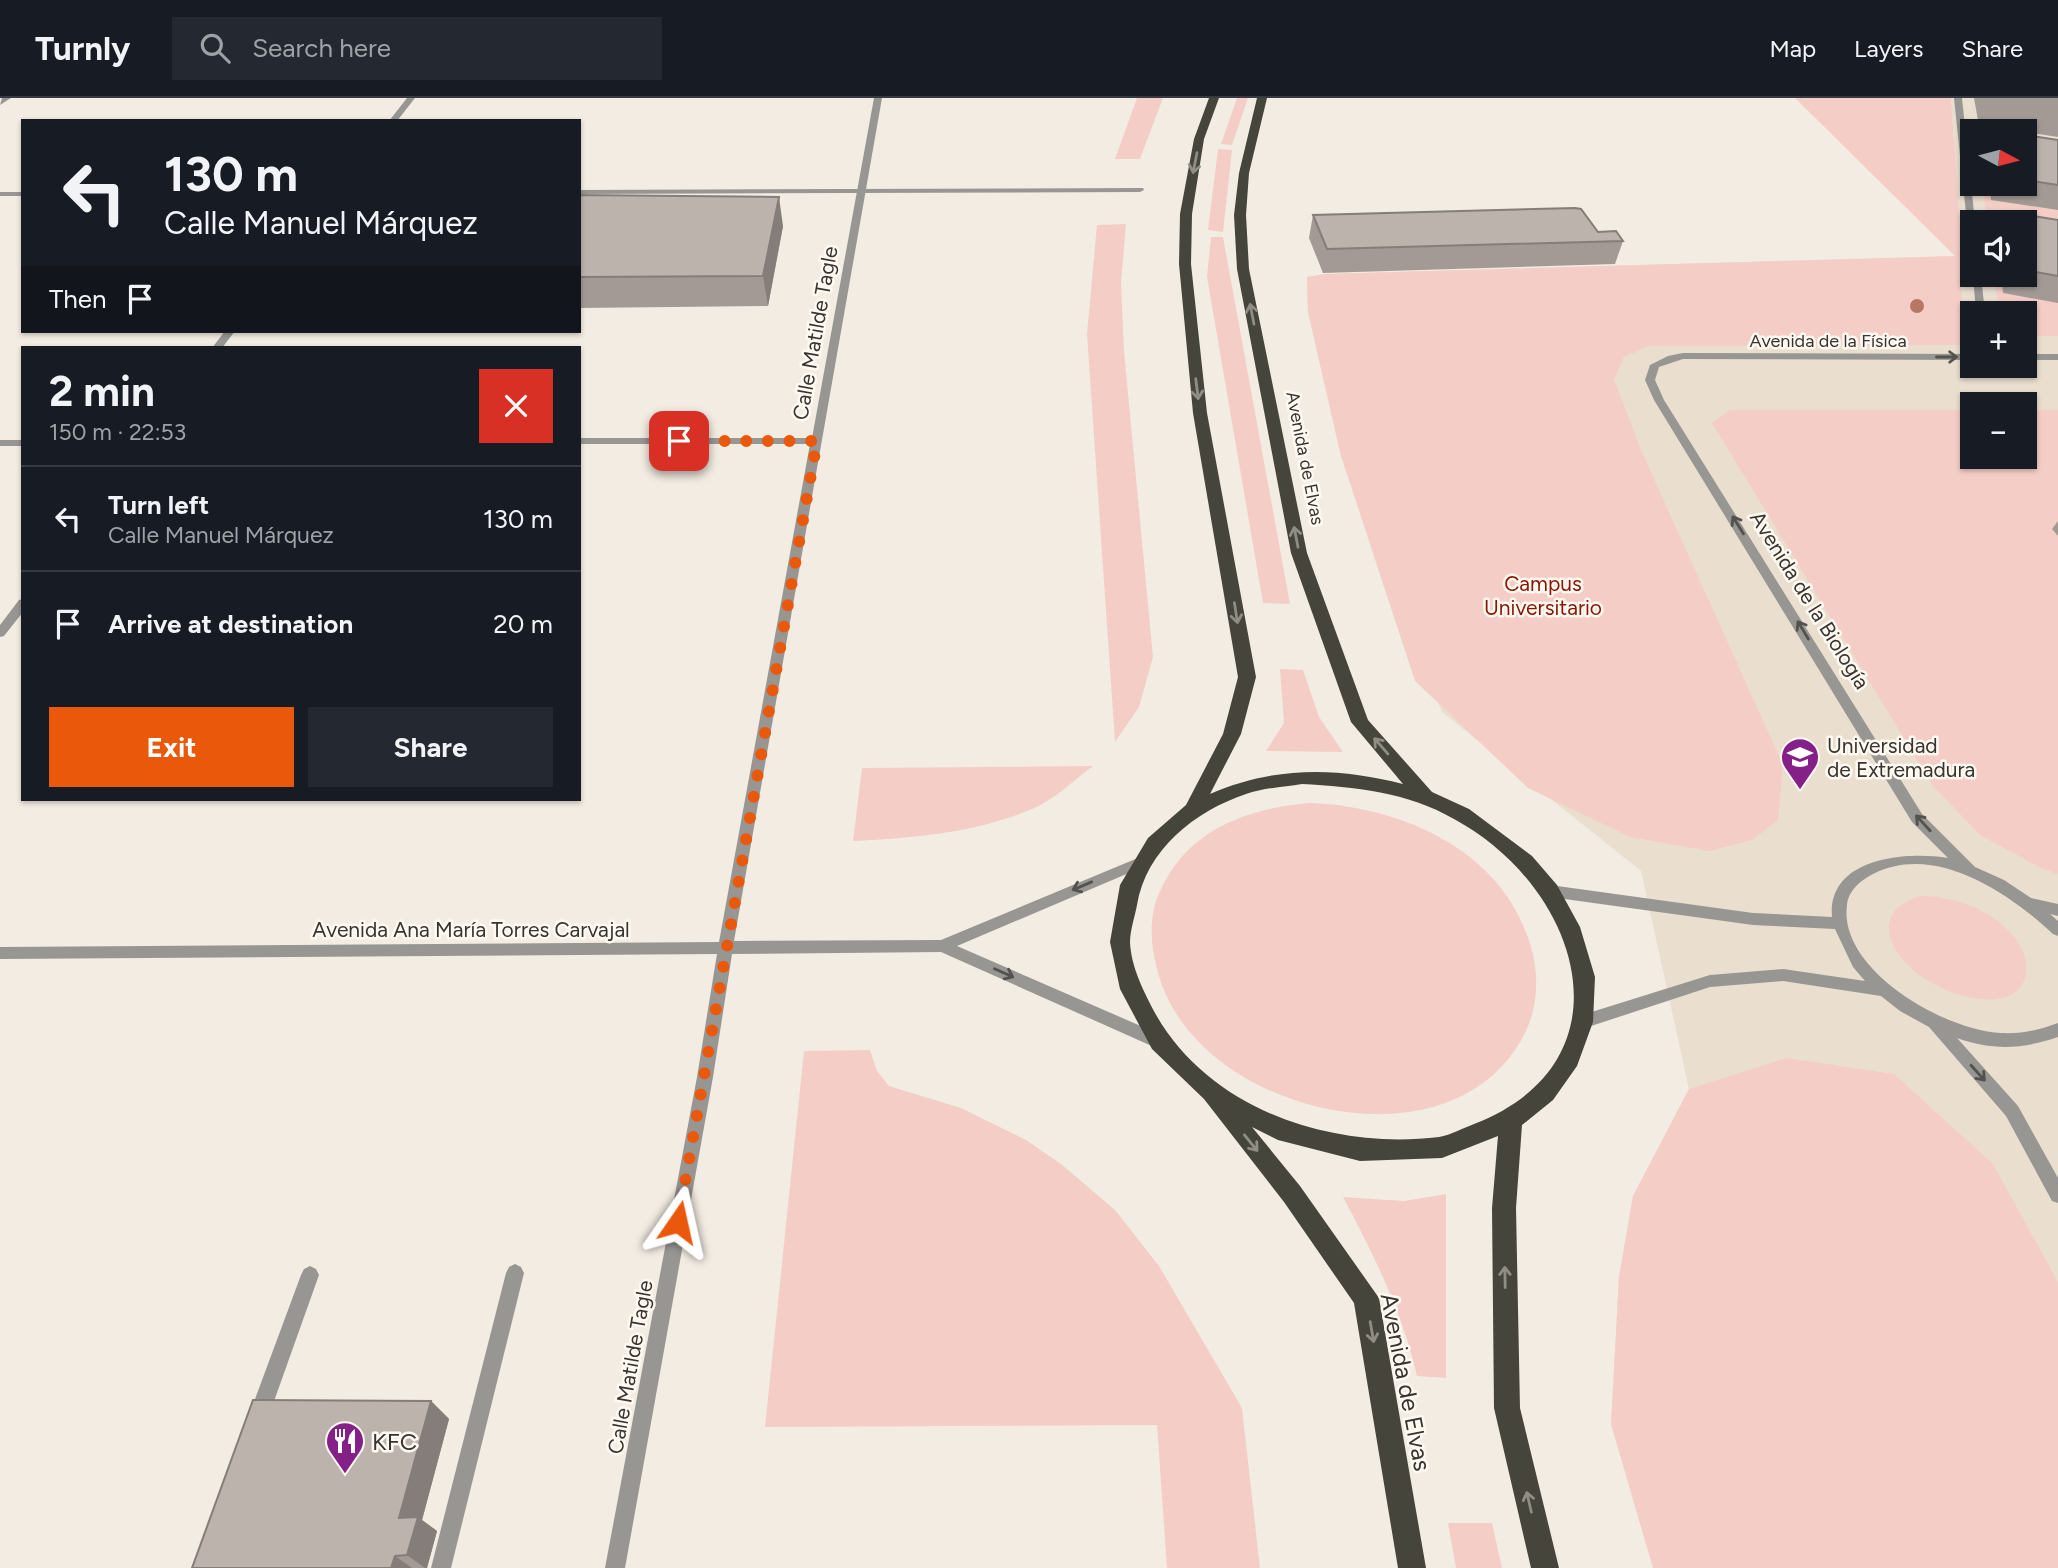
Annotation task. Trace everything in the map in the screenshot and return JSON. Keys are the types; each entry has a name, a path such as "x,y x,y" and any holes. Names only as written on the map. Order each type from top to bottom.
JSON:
{"highway":[{"path":"1193,810 1232,734 1247,677 1200,413 1185,264 1186,214 1199,139 1214,98"},
{"name":"Avenida de Elvas","path":"1262,98 1249,144 1243,184 1240,215 1243,269 1299,553 1360,722 1425,797"},
{"path":"1302,777 1364,780 1425,797 1462,814 1495,836 1525,862 1550,891 1573,933 1584,977 1582,1022 1569,1059 1545,1093 1511,1120 1442,1147 1360,1150 1278,1130 1208,1090 1160,1042 1131,989 1121,942 1130,885 1155,843 1193,810 1244,787 1302,777"},
{"name":"Avenida de Elvas","path":"1208,1090 1293,1195 1366,1298 1412,1568"},
{"path":"1511,1120 1504,1208 1507,1408 1545,1568"}],"street":[{"path":"0,103 7,98"},
{"path":"395,119 411,98"},
{"name":"Calle Matilde Tagle","path":"615,1568 705,1077 725,948 878,98"},
{"path":"1958,98 1970,210"},
{"path":"581,192 1140,190"},
{"path":"0,194 21,194"},
{"name":"Avenida de la Física","path":"1683,356 1960,357"},
{"name":"Avenida de la Biología","path":"1683,356 1662,361 1651,372 1653,388 1659,400 1917,818 1971,872"},
{"path":"2037,357 2058,358"},
{"path":"581,441 817,441"},
{"path":"0,443 21,443"},
{"path":"0,633 21,606"},
{"name":"Avenida Ana María Torres Carvajal","path":"0,953 942,946 1145,859"},
{"path":"2058,930 2032,904 2012,891 1971,872 1940,863 1912,860 1885,863 1863,871 1849,884 1840,901 1840,923 1848,946 1862,968 1907,1008 1963,1033 1993,1040 2021,1041 2046,1037 2058,1030"},
{"path":"1550,891 1753,919 1840,923"},
{"path":"2032,904 2058,910"},
{"name":"Avenida Ana María Torres Carvajal","path":"942,946 1160,1042"},
{"path":"1582,1022 1710,981 1783,975 1885,990"},
{"path":"1933,1021 2012,1111 2058,1195"},
{"path":"441,1568 515,1273"},
{"path":"250,1441 310,1275"}],"shaded area":[{"name":"Universidad de Extremadura","path":"1951,98 2058,98 2058,1568 1653,1568 1611,1424 1619,1277 1633,1196 1689,1089 1641,871 1442,712 1341,456 1308,312 1307,277 1325,274 1960,256 1960,287 2037,287 2037,210 1960,210 1960,240"}],"green space":[{"path":"1137,98 1163,98 1140,159 1115,159"},
{"path":"1237,98 1248,98 1232,145 1221,144"},
{"name":"Campus Universitario","path":"1795,98 1951,98 1960,227 1960,345 1649,346 1624,357 1614,379 1641,450 1783,765 1778,820 1752,840 1709,851 1630,837 1528,788 1415,681 1341,456 1308,312 1307,277 1325,274 1955,256"},
{"path":"1218,149 1232,150 1223,232 1208,230"},
{"path":"1984,196 2018,196 2058,210 2058,245 2037,230 2037,210 1986,210"},
{"path":"1126,224 1121,283 1124,351 1153,657 1139,707 1115,742 1087,334 1097,225"},
{"path":"1211,237 1223,237 1290,604 1263,603 1207,277"},
{"path":"1996,287 2003,287 2004,293 2058,303 2058,336 2037,336 2037,301 1997,301"},
{"path":"1730,410 1960,410 1960,469 2037,469 2037,410 2058,410 2058,874 2041,868 1980,835 1933,786 1712,423"},
{"path":"1280,669 1303,670 1319,717 1343,752 1266,751 1284,723"},
{"path":"1093,766 1032,809 988,824 944,833 853,841 862,768"},
{"path":"1310,803 1376,813 1409,823 1440,837 1468,855 1492,878 1512,904 1527,935 1536,971 1536,995 1526,1031 1493,1075 1447,1102 1394,1114 1336,1111 1280,1095 1230,1068 1189,1031 1162,985 1153,949 1153,912 1161,889 1173,868 1187,851 1223,825 1264,810"},
{"path":"1921,896 1968,905 1990,916 2009,931 2018,943 2027,968 2020,988 2011,995 1998,999 1973,998 1943,989 1910,967 1893,945 1889,933 1890,921 1895,911"},
{"path":"870,1050 877,1071 889,1086 961,1108 1026,1140 1061,1164 1115,1210 1159,1266 1242,1408 1260,1568 1167,1568 1157,1425 765,1427 804,1051"},
{"path":"1786,1058 1894,1074 1993,1164 2058,1282 2058,1568 1653,1568 1611,1424 1619,1277 1633,1196 1689,1089"},
{"path":"1446,1194 1446,1378 1417,1376 1386,1284 1343,1197 1404,1201"},
{"path":"1448,1523 1492,1523 1502,1568 1456,1568"}],"building":[{"path":"2037,137 2058,140 2058,185 2037,182"},
{"path":"581,195 779,197 763,276 581,277"},
{"path":"1581,209 1598,232 1616,231 1623,241 1327,249 1313,215"},
{"path":"2037,217 2058,220 2058,276 2037,272"},
{"name":"KFC","path":"253,1400 431,1401 399,1518 418,1517 407,1555 395,1556 391,1568 192,1568"}],"place":[{"name":"Universidad de Extremadura","path":"1800,791"},
{"name":"KFC","path":"345,1475"}],"route":[{"path":"678,1222 817,441 679,441"}]}
